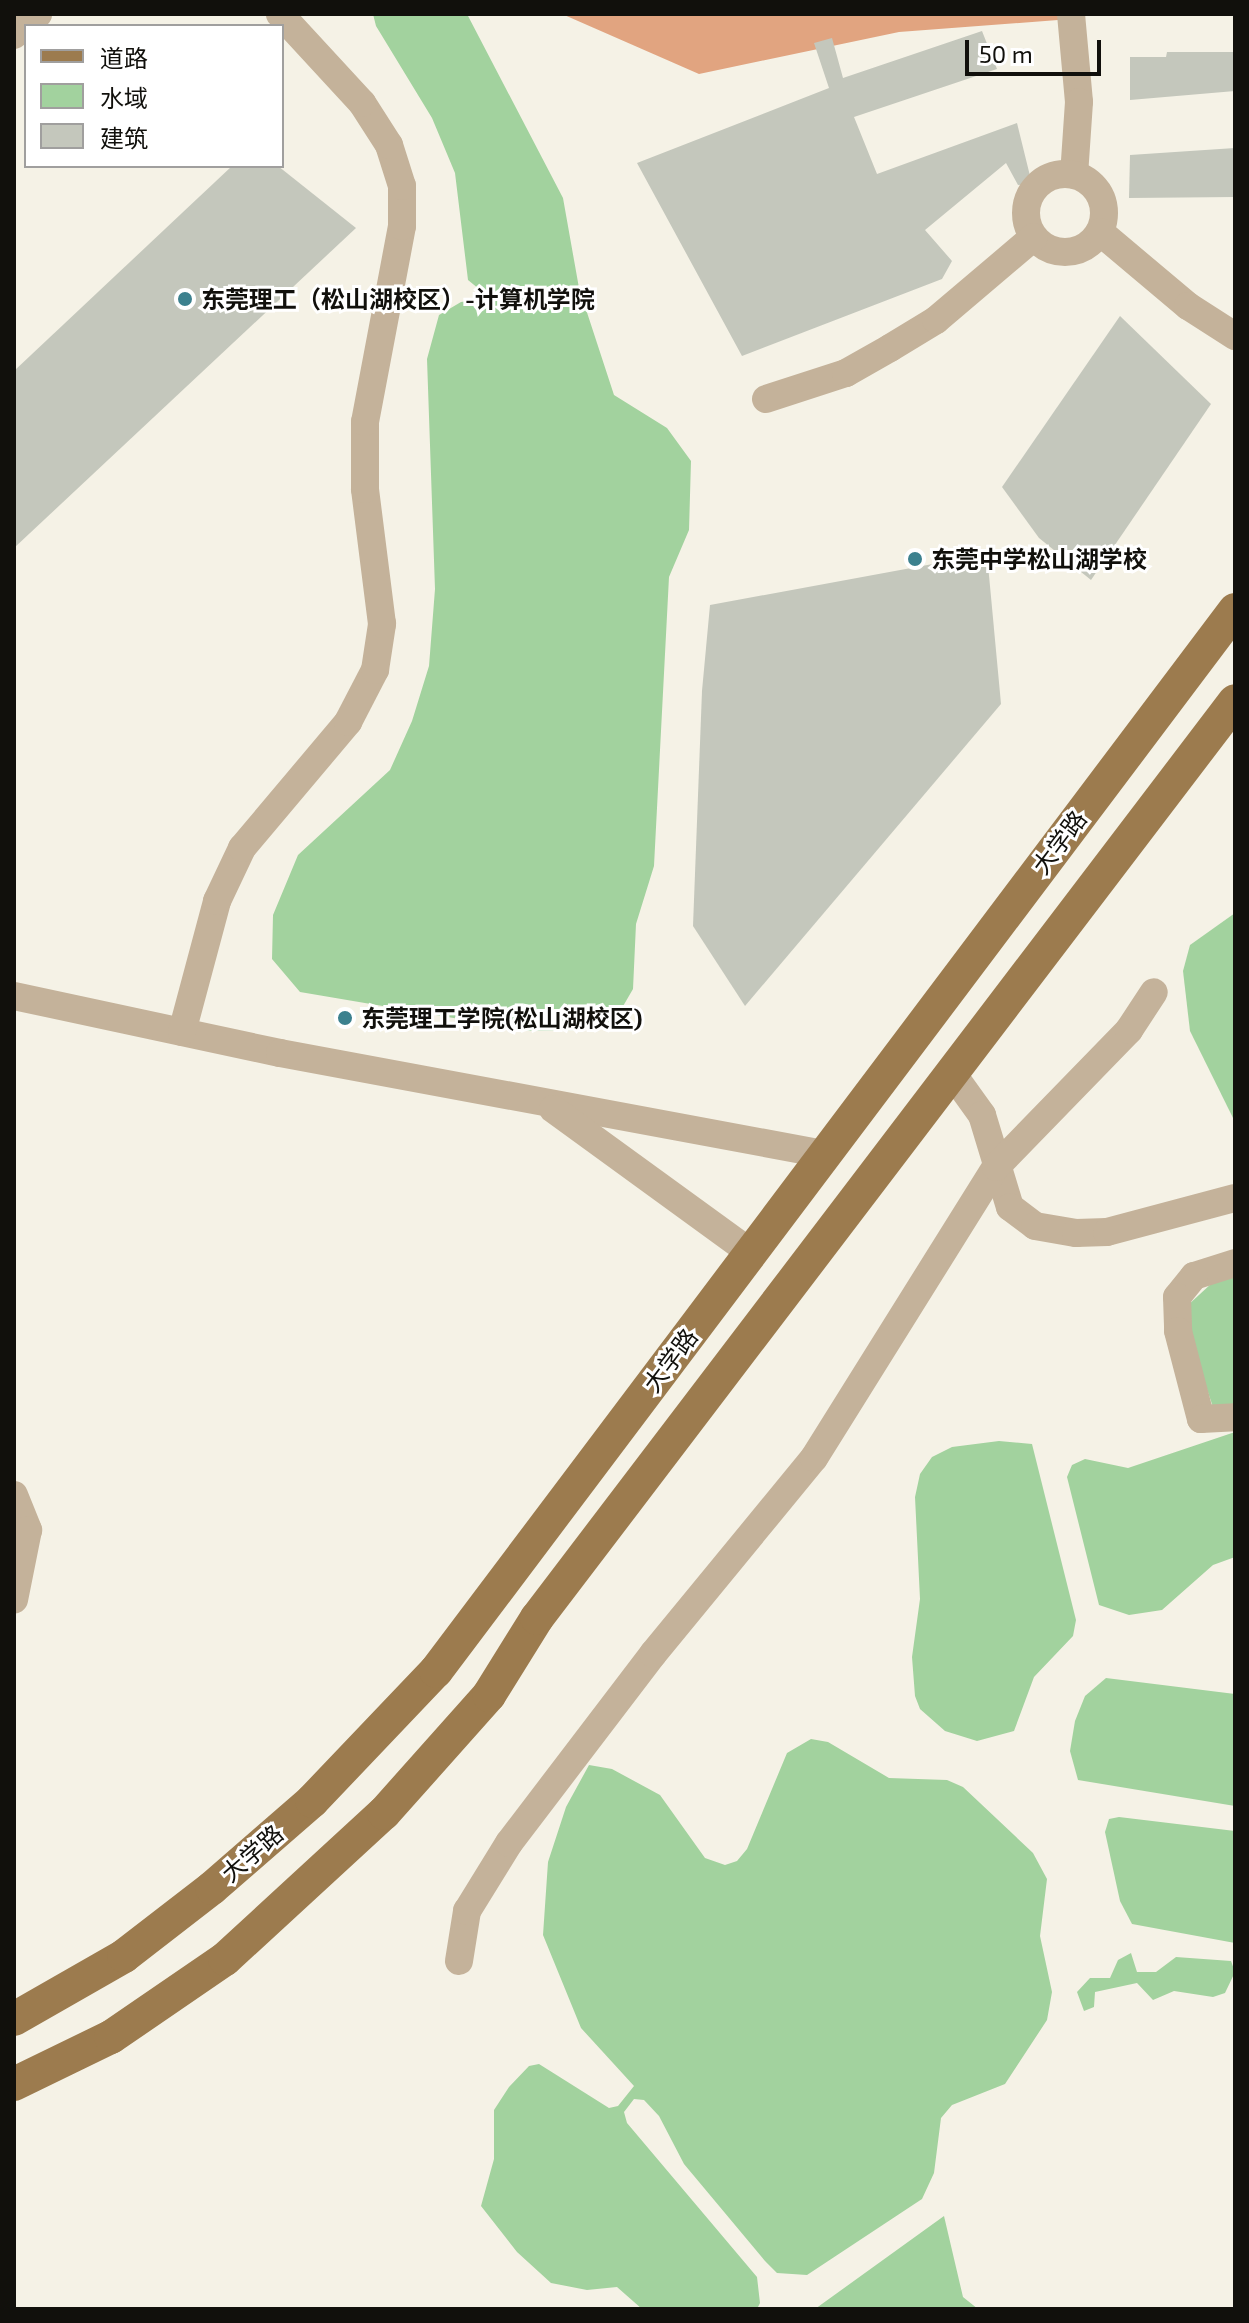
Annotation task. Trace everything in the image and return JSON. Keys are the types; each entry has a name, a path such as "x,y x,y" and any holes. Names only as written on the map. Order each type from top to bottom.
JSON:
{"main road":[{"name":"大学路","path":"14,2019 124,1956 212,1888 312,1801 426,1682 1235,610"},
{"path":"14,2084 111,2037 225,1959 384,1813 489,1695 537,1618 954,1076 1235,701"}],"street":[{"path":"182,1032 217,901 242,848 348,722 375,670 382,624 365,489 365,422 402,226 402,186 389,145 362,103 280,14"},
{"path":"1071,14 1079,102 1074,175"},
{"path":"1074,175 1101,197 1100,232 1071,252 1057,252 1034,237 1026,212 1029,198 1047,179 1074,175"},
{"path":"1100,232 1188,306 1235,336"},
{"path":"766,399 846,373 890,348 936,320 1034,237"},
{"path":"459,1961 467,1911 509,1843 619,1697 814,1458 996,1167 1129,1030 1154,992"},
{"path":"14,996 546,1104 824,1154"},
{"path":"954,1076 982,1115 1010,1207 1022,1219 1055,1232 1130,1227 1235,1198"},
{"path":"546,1104 750,1252"},
{"path":"1235,1263 1194,1276 1177,1297 1178,1331 1201,1419 1235,1417"},
{"path":"14,1495 28,1530 17,1584"}],"shaded area":[{"path":"562,14 1059,14 1058,20 899,32 699,74"}],"water":[{"path":"373,14 467,14 563,198 579,288 614,395 667,428 691,461 689,530 669,577 654,866 636,924 633,989 615,1020 580,1030 530,1031 300,992 272,959 273,915 298,855 390,770 412,721 429,666 435,589 427,359 439,315 461,302 490,298 468,280 455,173 432,118 376,26"},
{"path":"1235,913 1235,1122 1190,1031 1183,971 1190,945"},
{"path":"1235,1275 1235,1410 1214,1410 1194,1351 1187,1306 1212,1283"},
{"path":"1235,1432 1235,1557 1213,1565 1162,1610 1129,1615 1099,1605 1067,1477 1072,1465 1085,1459 1128,1468"},
{"path":"999,1441 1032,1444 1076,1620 1073,1636 1034,1677 1014,1731 977,1741 945,1731 920,1709 915,1696 912,1657 920,1599 915,1497 920,1474 932,1457 952,1447"},
{"path":"1106,1678 1235,1694 1235,1806 1078,1780 1070,1751 1075,1721 1085,1696"},
{"path":"811,1739 828,1742 889,1778 947,1780 963,1787 1033,1853 1047,1879 1040,1936 1052,1992 1047,2020 1005,2084 952,2105 941,2118 934,2173 922,2199 807,2275 777,2273 765,2261 684,2164 659,2116 644,2100 634,2099 624,2112 627,2123 757,2277 760,2303 757,2309 642,2309 617,2287 587,2290 551,2283 517,2252 481,2206 494,2159 494,2110 509,2087 529,2066 539,2064 609,2108 618,2106 634,2086 581,2028 543,1935 548,1862 566,1807 589,1765 612,1769 660,1795 705,1858 725,1865 737,1861 747,1849 787,1753"},
{"path":"1119,1817 1235,1831 1235,1943 1132,1924 1120,1901 1105,1832 1109,1819"},
{"path":"1131,1953 1137,1972 1156,1972 1176,1957 1231,1961 1235,1972 1225,1993 1213,1997 1174,1991 1153,2000 1137,1983 1095,1992 1094,2007 1084,2011 1077,1992 1090,1978 1110,1978 1118,1960"},
{"path":"944,2216 963,2297 978,2309 815,2309"}],"building":[{"path":"982,31 997,69 854,117 877,174 1017,123 1032,184 1018,185 1006,163 925,230 952,261 942,279 742,356 637,163 829,88 814,43 832,38 843,78"},
{"path":"1167,52 1235,52 1235,91 1130,100 1130,57 1166,57"},
{"path":"1235,148 1235,197 1129,198 1130,155"},
{"name":"东莞理工（松山湖校区）-计算机学院","path":"230,168 281,168 356,228 14,548 14,371"},
{"path":"1120,316 1211,404 1091,580 1039,538 1002,487"},
{"path":"987,554 1001,704 745,1006 693,926 702,691 710,605"}],"place":[{"name":"东莞理工（松山湖校区）-计算机学院","path":"185,299"},
{"name":"东莞中学松山湖学校","path":"915,559"},
{"name":"东莞理工学院(松山湖校区)","path":"345,1018"}]}
